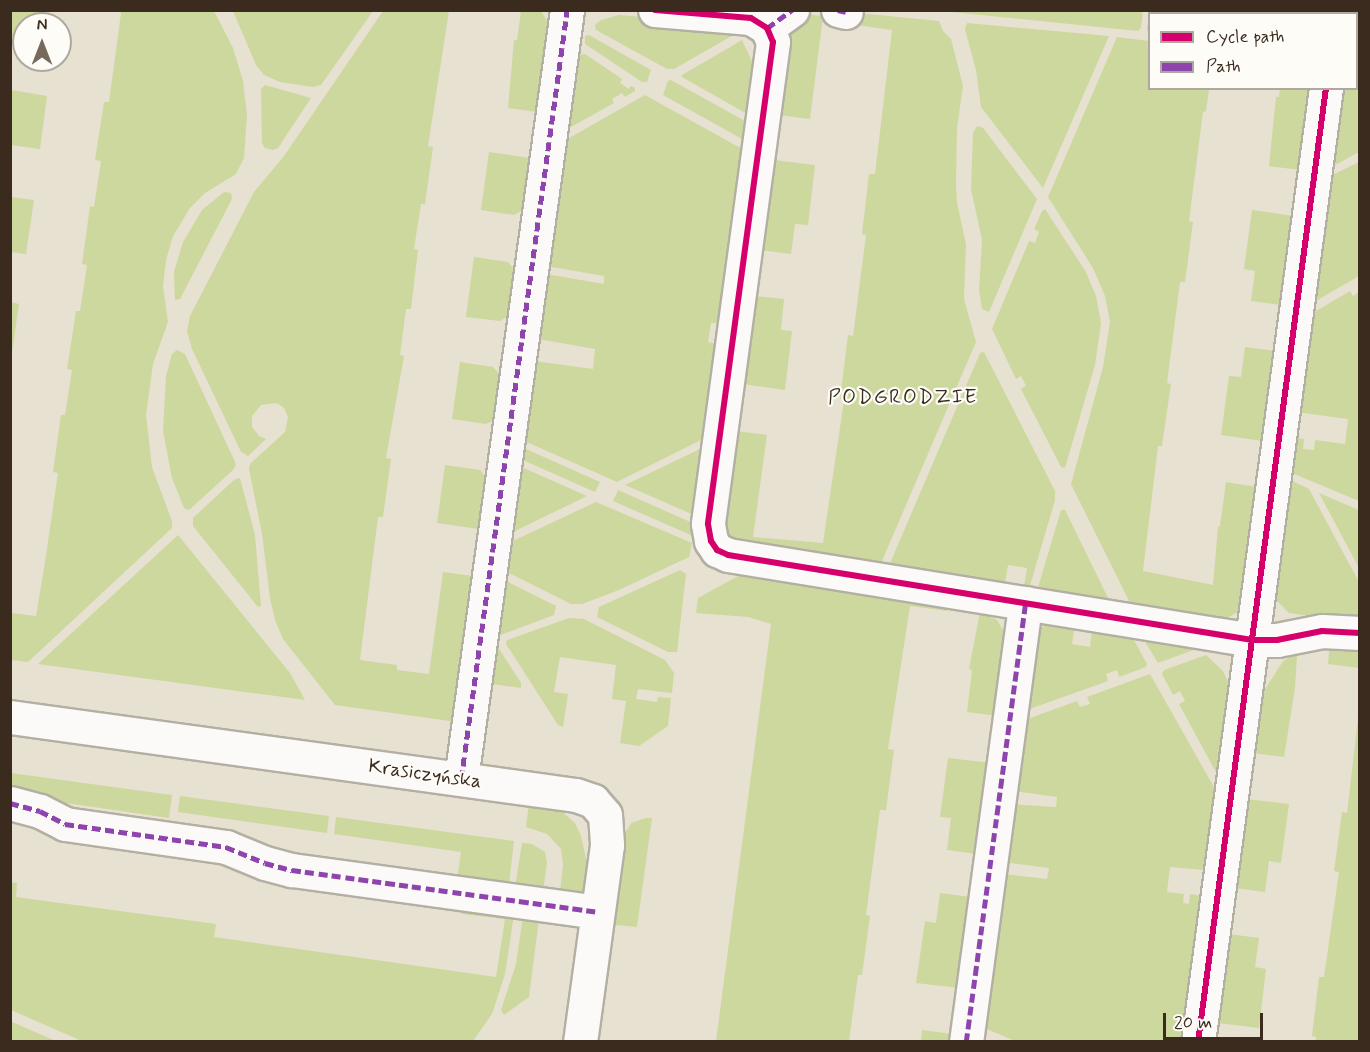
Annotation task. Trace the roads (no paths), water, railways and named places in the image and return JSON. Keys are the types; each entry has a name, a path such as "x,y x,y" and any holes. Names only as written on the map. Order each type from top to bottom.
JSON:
{"street":[{"path":"461,779 567,10"},
{"path":"655,10 780,19 772,37 773,51 708,524 711,541 717,550 728,555 1252,640 1277,640 1330,630 1359,633"},
{"path":"1198,1041 1326,90"},
{"path":"966,1041 1025,603"},
{"name":"Krasiczyńska","path":"10,717 576,795 600,807 607,825 607,845 580,1041"},
{"path":"10,803 40,811 70,825 226,847 265,863 292,870 597,912"}],"district":[{"name":"PODGRODZIE","path":"903,397"}]}
